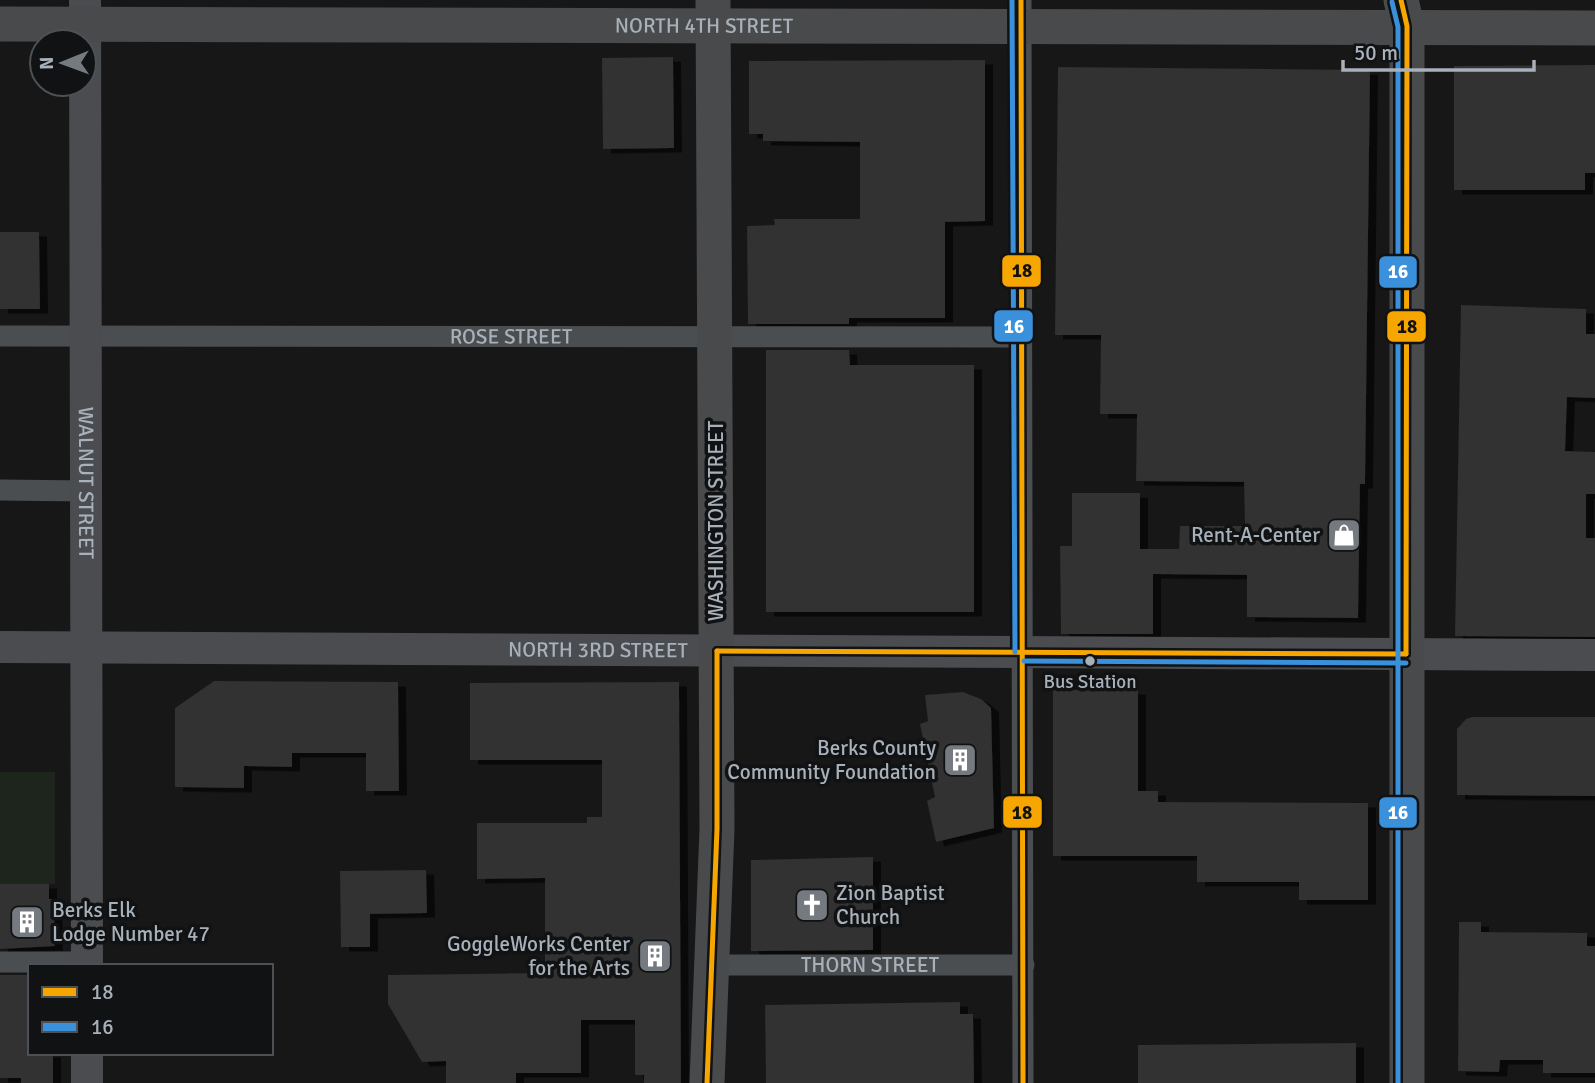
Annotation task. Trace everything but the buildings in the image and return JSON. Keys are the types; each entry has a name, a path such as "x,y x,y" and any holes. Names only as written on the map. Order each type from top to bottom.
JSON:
{"main road":[{"name":"NORTH 4TH STREET","path":"0,24 85,12 1021,12 1409,9 1595,28"},
{"path":"1407,1083 1409,9"},
{"name":"WASHINGTON STREET","path":"707,1083 714,965 717,651 714,12"}],"street":[{"name":"WALNUT STREET","path":"85,12 87,964"},
{"path":"1021,12 1023,1083"},
{"name":"ROSE STREET","path":"0,336 1023,337"},
{"path":"0,490 87,491"},
{"name":"NORTH 3RD STREET","path":"0,648 1595,655"},
{"path":"0,962 87,964"},
{"name":"THORN STREET","path":"714,965 1024,965"},
{"path":"87,1055 87,1083"}],"shaded area":[{"path":"0,772 55,772 55,884 0,884"}],"transit line":[{"name":"16","path":"1012,0 1015,652"},
{"name":"18","path":"1021,0 1023,1083"},
{"name":"18","path":"1401,0 1407,26 1406,654"},
{"name":"16","path":"1392,2 1398,27 1398,1083"},
{"name":"18","path":"717,651 1406,654"},
{"name":"18","path":"707,1083 717,829 717,651"},
{"name":"16","path":"1024,661 1406,663"}],"place":[{"name":"Rent-A-Center","path":"1344,535"},
{"name":"Bus Station","path":"1090,661"},
{"name":"Berks County Community Foundation","path":"960,760"},
{"name":"Zion Baptist Church","path":"812,905"},
{"name":"Berks Elk Lodge Number 47","path":"27,922"},
{"name":"GoggleWorks Center for the Arts","path":"655,956"}]}
